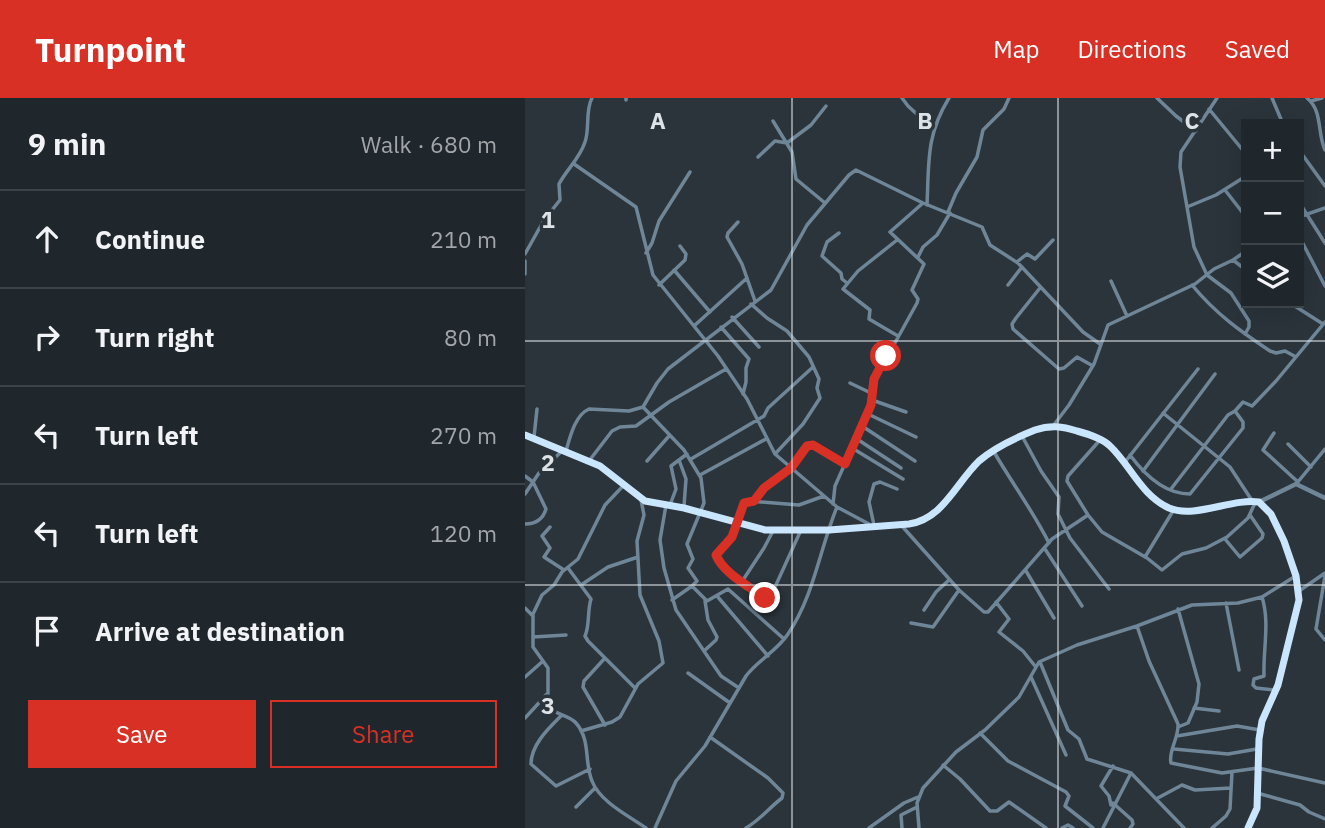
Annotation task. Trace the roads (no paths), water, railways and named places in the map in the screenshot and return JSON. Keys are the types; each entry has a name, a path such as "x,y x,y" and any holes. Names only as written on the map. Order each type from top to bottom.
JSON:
{"highway":[{"path":"529,436 589,461 614,476 640,499 773,531 829,530 916,523 933,515 966,474 993,450 1022,436 1053,426 1101,439 1149,493 1173,509 1186,511 1256,501 1268,509 1274,520 1296,576 1299,591 1298,607 1276,690 1260,730 1255,814 1248,828"}],"street":[{"path":"525,254 537,231 560,200 559,184 586,141 592,98"},
{"path":"902,98 933,129"},
{"path":"655,828 676,781 695,760 750,670 785,639 805,599 829,530 835,506 835,486 867,414 872,400 874,379 918,301 912,290 924,264 891,235 891,230 925,204 933,129 949,98"},
{"path":"918,257 923,247 937,235 949,213 956,193 977,157 983,130 1004,109 1009,98"},
{"path":"1157,98 1196,131"},
{"path":"1217,98 1179,157 1191,240 1207,275 1231,293 1249,321 1245,334"},
{"path":"1272,98 1281,119"},
{"path":"1322,98 1309,100 1322,125 1325,150"},
{"path":"758,157 775,141 787,143 811,125 826,106"},
{"path":"1209,109 1241,148"},
{"path":"1317,113 1325,112"},
{"path":"773,121 794,159 796,179 825,203"},
{"path":"1304,157 1325,187"},
{"path":"574,164 636,207 650,269 659,285 705,339 726,369 743,394 775,454 835,506 872,525"},
{"path":"525,494 539,473 565,450 575,425 586,410 629,411 643,407 661,376 775,285 807,225 856,170 925,204 982,227 990,245 1017,262 1083,332 1100,344"},
{"path":"646,253 653,243 659,221 690,172"},
{"path":"1186,208 1241,179"},
{"path":"1225,190 1241,211"},
{"path":"1304,214 1325,208"},
{"path":"1304,209 1325,243"},
{"path":"738,222 727,237 747,278 753,302 767,318 787,331 811,361 819,379 817,388 820,398 803,424 775,454"},
{"path":"839,233 827,242 822,256 841,272 842,279 847,283"},
{"path":"897,240 862,268 847,283 844,292 870,310 869,319 898,337"},
{"path":"1017,262 1027,254 1035,259 1052,240"},
{"path":"1304,245 1325,286"},
{"path":"659,285 687,258 680,246"},
{"path":"1053,426 1093,366 1108,325 1192,285 1241,255"},
{"path":"1234,260 1241,266"},
{"path":"525,261 525,274"},
{"path":"1008,285 1022,267"},
{"path":"674,270 710,312"},
{"path":"694,326 747,278"},
{"path":"1111,281 1127,316"},
{"path":"1192,285 1217,314 1245,334 1273,352 1285,351 1296,357"},
{"path":"1040,288 1016,318 1013,330 1059,369 1064,368 1077,356 1093,366"},
{"path":"1171,489 1228,415 1243,402 1252,406 1324,323 1298,308"},
{"path":"733,317 759,347"},
{"path":"720,327 750,359 745,368 747,382 743,394"},
{"path":"691,459 765,415 768,408 813,367"},
{"path":"589,461 612,431 620,427 636,426 726,369"},
{"path":"1124,464 1198,369"},
{"path":"1143,471 1215,374"},
{"path":"850,383 873,394"},
{"path":"872,400 906,412"},
{"path":"643,407 691,459 700,475 704,497 701,513 687,544 693,559 688,568 697,581 672,600"},
{"path":"529,436 537,409"},
{"path":"1130,455 1152,479 1171,489 1190,494 1243,428 1243,422 1235,411"},
{"path":"1163,413 1234,472 1256,501"},
{"path":"867,414 916,437"},
{"path":"862,426 915,461"},
{"path":"1274,433 1263,450 1297,483 1325,498"},
{"path":"647,461 670,436"},
{"path":"1022,436 1059,497 1057,510 1066,528 1109,589"},
{"path":"700,475 766,439"},
{"path":"856,439 901,468"},
{"path":"1101,439 1067,478 1088,515 1106,535 1162,570 1182,554 1206,548 1224,538 1244,523 1256,501 1297,483 1325,449"},
{"path":"1288,444 1311,467"},
{"path":"754,501 764,488 791,468 810,445 845,464"},
{"path":"852,448 903,479"},
{"path":"993,450 1019,494 1033,511 1049,543"},
{"path":"687,454 670,468 676,489 668,505 660,540 664,568 672,600 681,619 725,680 739,688"},
{"path":"679,460 686,479 684,508"},
{"path":"525,476 533,482 546,509 535,523 525,524"},
{"path":"872,525 869,502 874,484 880,482 897,489"},
{"path":"624,485 609,500 577,559 541,597 533,616 532,637 534,649 548,668 548,707 573,720 581,731 587,743 595,788 646,828"},
{"path":"801,530 770,598 765,598 741,580 718,560 716,555 730,541 738,523 741,506 747,502 799,505 824,496"},
{"path":"581,731 620,717 635,688 663,661 657,635 641,601 637,538 644,512 640,499"},
{"path":"1145,557 1173,509"},
{"path":"901,525 949,580 986,613 1049,543 1066,528 1088,515"},
{"path":"1224,538 1240,557 1262,538 1263,534 1250,515"},
{"path":"550,527 542,536 550,548 544,557 566,569 591,599 586,639 635,688"},
{"path":"741,580 746,578 773,531"},
{"path":"1044,548 1082,606"},
{"path":"581,585 608,568 638,557"},
{"path":"1026,570 1054,618"},
{"path":"1299,591 1325,575"},
{"path":"1325,575 1316,629 1325,640"},
{"path":"919,828 918,797 928,781 1019,698 1037,664 1090,640 1137,626 1178,609 1262,597 1296,576"},
{"path":"924,610 936,592 949,580"},
{"path":"692,586 705,601 708,620 717,637 703,651"},
{"path":"705,601 726,590 730,591 785,639"},
{"path":"911,623 933,627 959,590"},
{"path":"717,596 768,656"},
{"path":"1262,597 1267,619 1264,676 1254,678 1253,685 1256,688 1268,687 1276,690"},
{"path":"996,602 1009,619 999,632 1037,664 1067,730 1079,739 1087,759 1131,773 1184,828"},
{"path":"1226,603 1239,670"},
{"path":"525,609 533,616"},
{"path":"1178,609 1199,684 1198,698 1188,724 1178,727"},
{"path":"1137,626 1149,661 1176,718 1177,736 1169,761 1174,765 1217,773 1258,768 1325,783"},
{"path":"532,637 566,635"},
{"path":"605,658 583,684 605,724"},
{"path":"525,677 543,661"},
{"path":"688,673 730,702"},
{"path":"1030,676 1066,755"},
{"path":"525,718 548,693"},
{"path":"1194,708 1219,711"},
{"path":"561,716 541,737 531,764 556,786 590,769"},
{"path":"1177,736 1237,726 1260,730"},
{"path":"980,733 1008,761 1066,792 1069,796 1065,806 1093,828"},
{"path":"710,737 768,778 783,793 782,798 769,807 764,817 746,828"},
{"path":"1173,749 1228,754 1259,749"},
{"path":"943,765 990,811 997,811 1009,802 1046,828"},
{"path":"1113,766 1101,786 1113,805 1132,820 1130,828"},
{"path":"1212,828 1228,814 1232,772"},
{"path":"1103,828 1131,773"},
{"path":"1156,799 1182,785 1195,790 1231,788"},
{"path":"576,807 595,788"},
{"path":"1257,793 1300,805 1325,819"},
{"path":"869,828 904,803 918,797"},
{"path":"902,828 901,815 917,807"},
{"path":"1062,828 1068,825 1073,828"}]}
